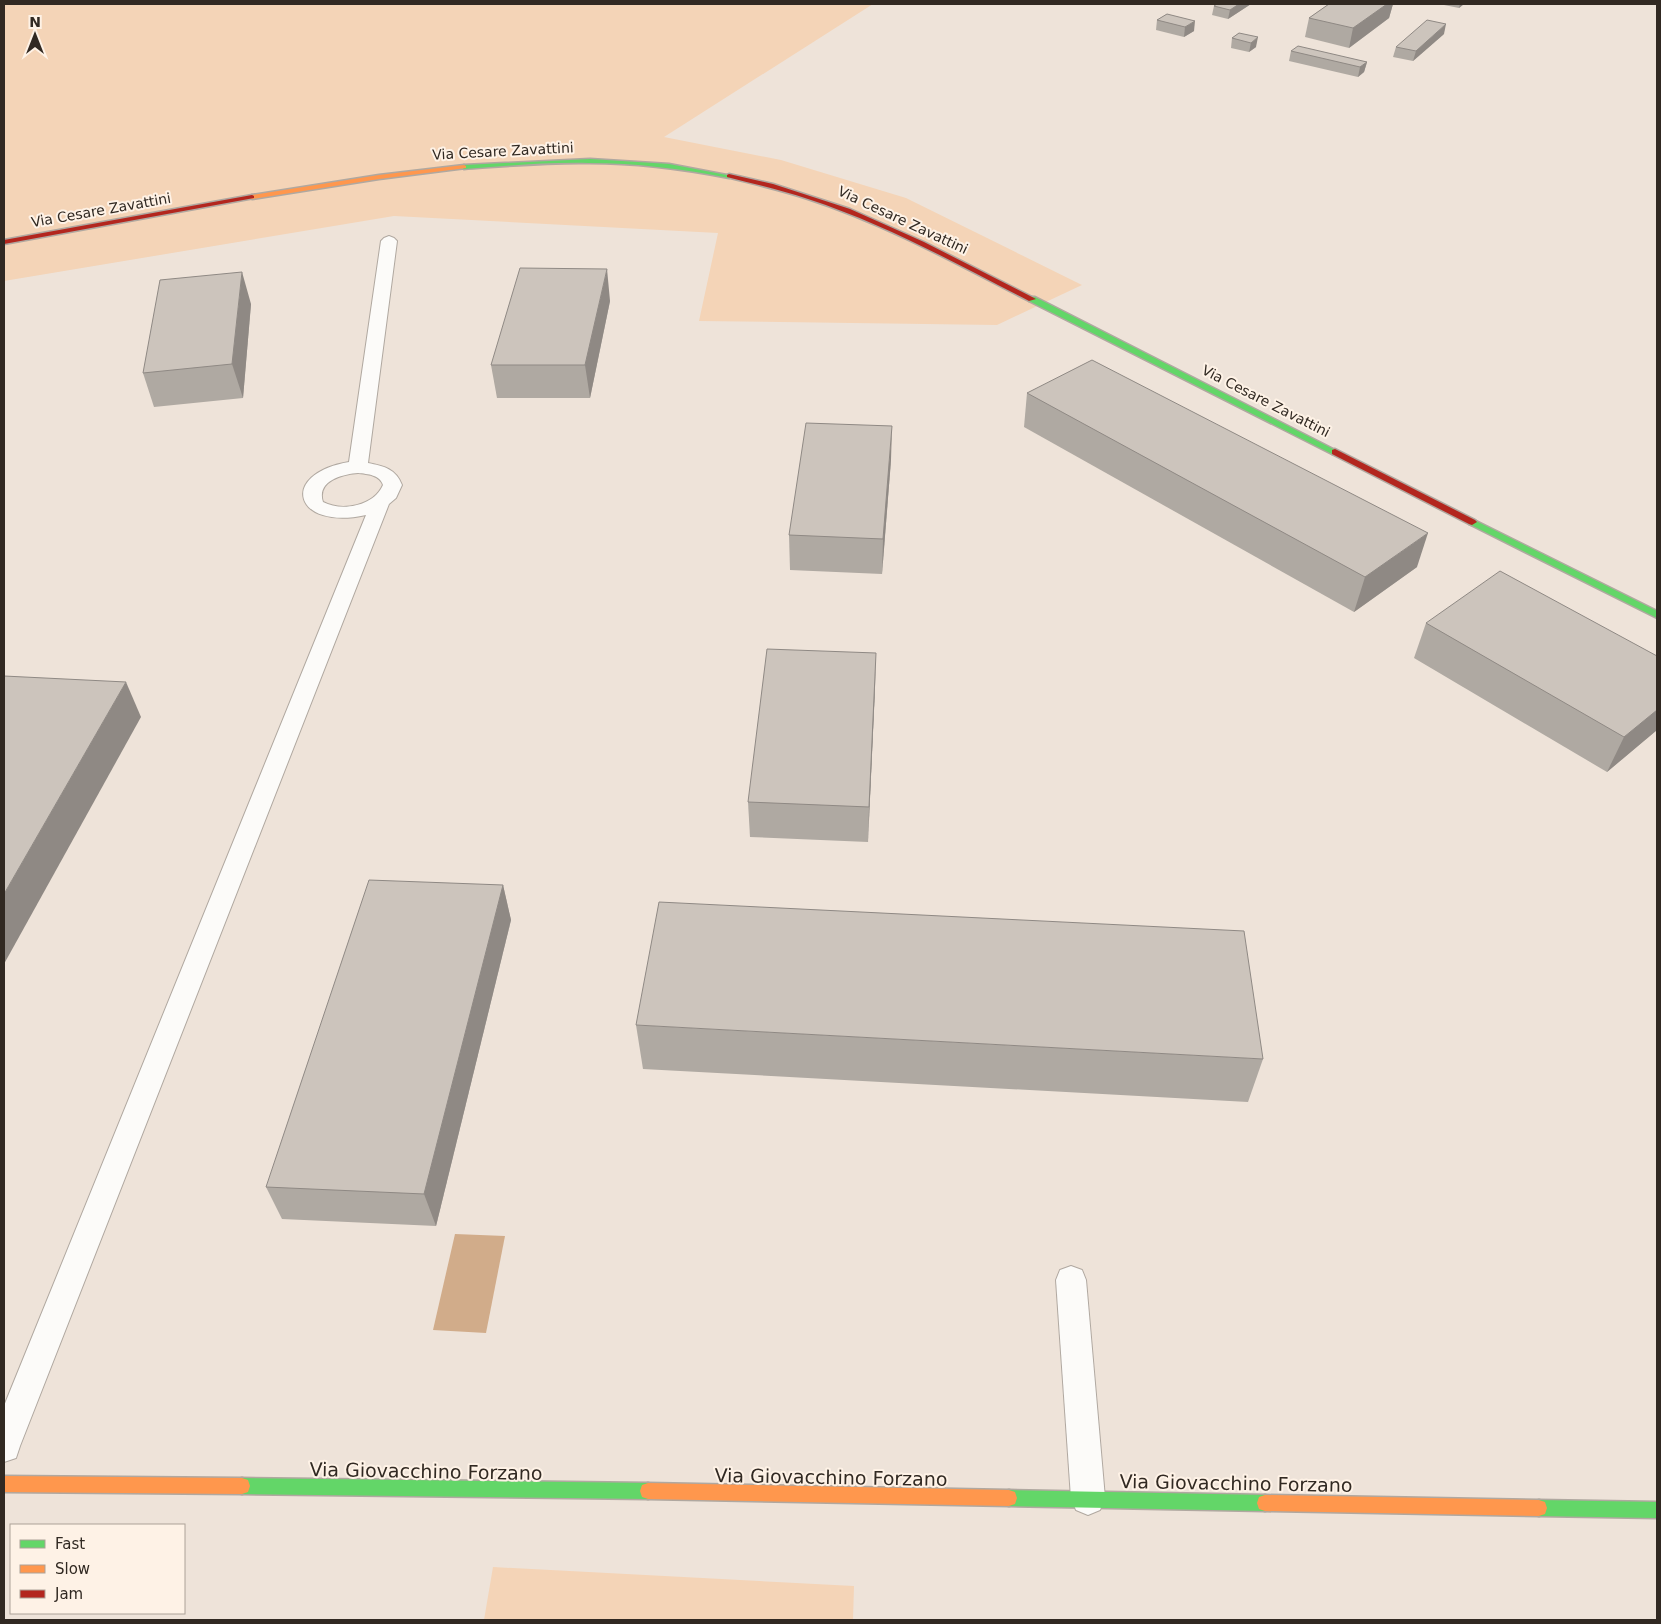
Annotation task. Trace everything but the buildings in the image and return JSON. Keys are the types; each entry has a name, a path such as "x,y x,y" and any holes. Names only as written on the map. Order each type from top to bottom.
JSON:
{"street":[{"name":"Via Cesare Zavattini","path":"4,242 354,180 445,168 540,162 610,161 676,168 757,182 823,200 884,224 1657,615"},
{"name":"Via Giovacchino Forzano","path":"4,1484 549,1489 1657,1510"}],"lane":[{"path":"358,467 390,241"},
{"path":"358,467 381,471 389,476 393,482 393,489 380,504 363,511 343,514 319,508 313,502 311,494 314,486 321,479 332,473 358,467"},
{"path":"4,1446 380,504"},
{"path":"1071,1280 1088,1498"}],"shaded area":[{"path":"4,4 873,4 664,137 781,160 906,198 1082,285 997,325 699,321 718,233 394,216 4,281"},
{"path":"455,1234 505,1236 486,1333 433,1330"},
{"path":"493,1567 854,1586 853,1620 484,1620"}],"traffic: fast":[{"path":"464,167 554,161 608,161 669,166 729,176"},
{"path":"1032,299 1335,452"},
{"path":"1472,522 1657,615"},
{"path":"242,1486 648,1491"},
{"path":"1009,1498 1265,1503"},
{"path":"1539,1508 1657,1510"}],"traffic: slow":[{"path":"252,197 379,177 464,167"},
{"path":"4,1484 242,1486"},
{"path":"648,1491 1009,1498"},
{"path":"1265,1503 1539,1508"}],"traffic: jam":[{"path":"729,176 770,185 810,197 885,226 1032,299"},
{"path":"4,242 252,197"},
{"path":"1335,452 1472,522"}]}
